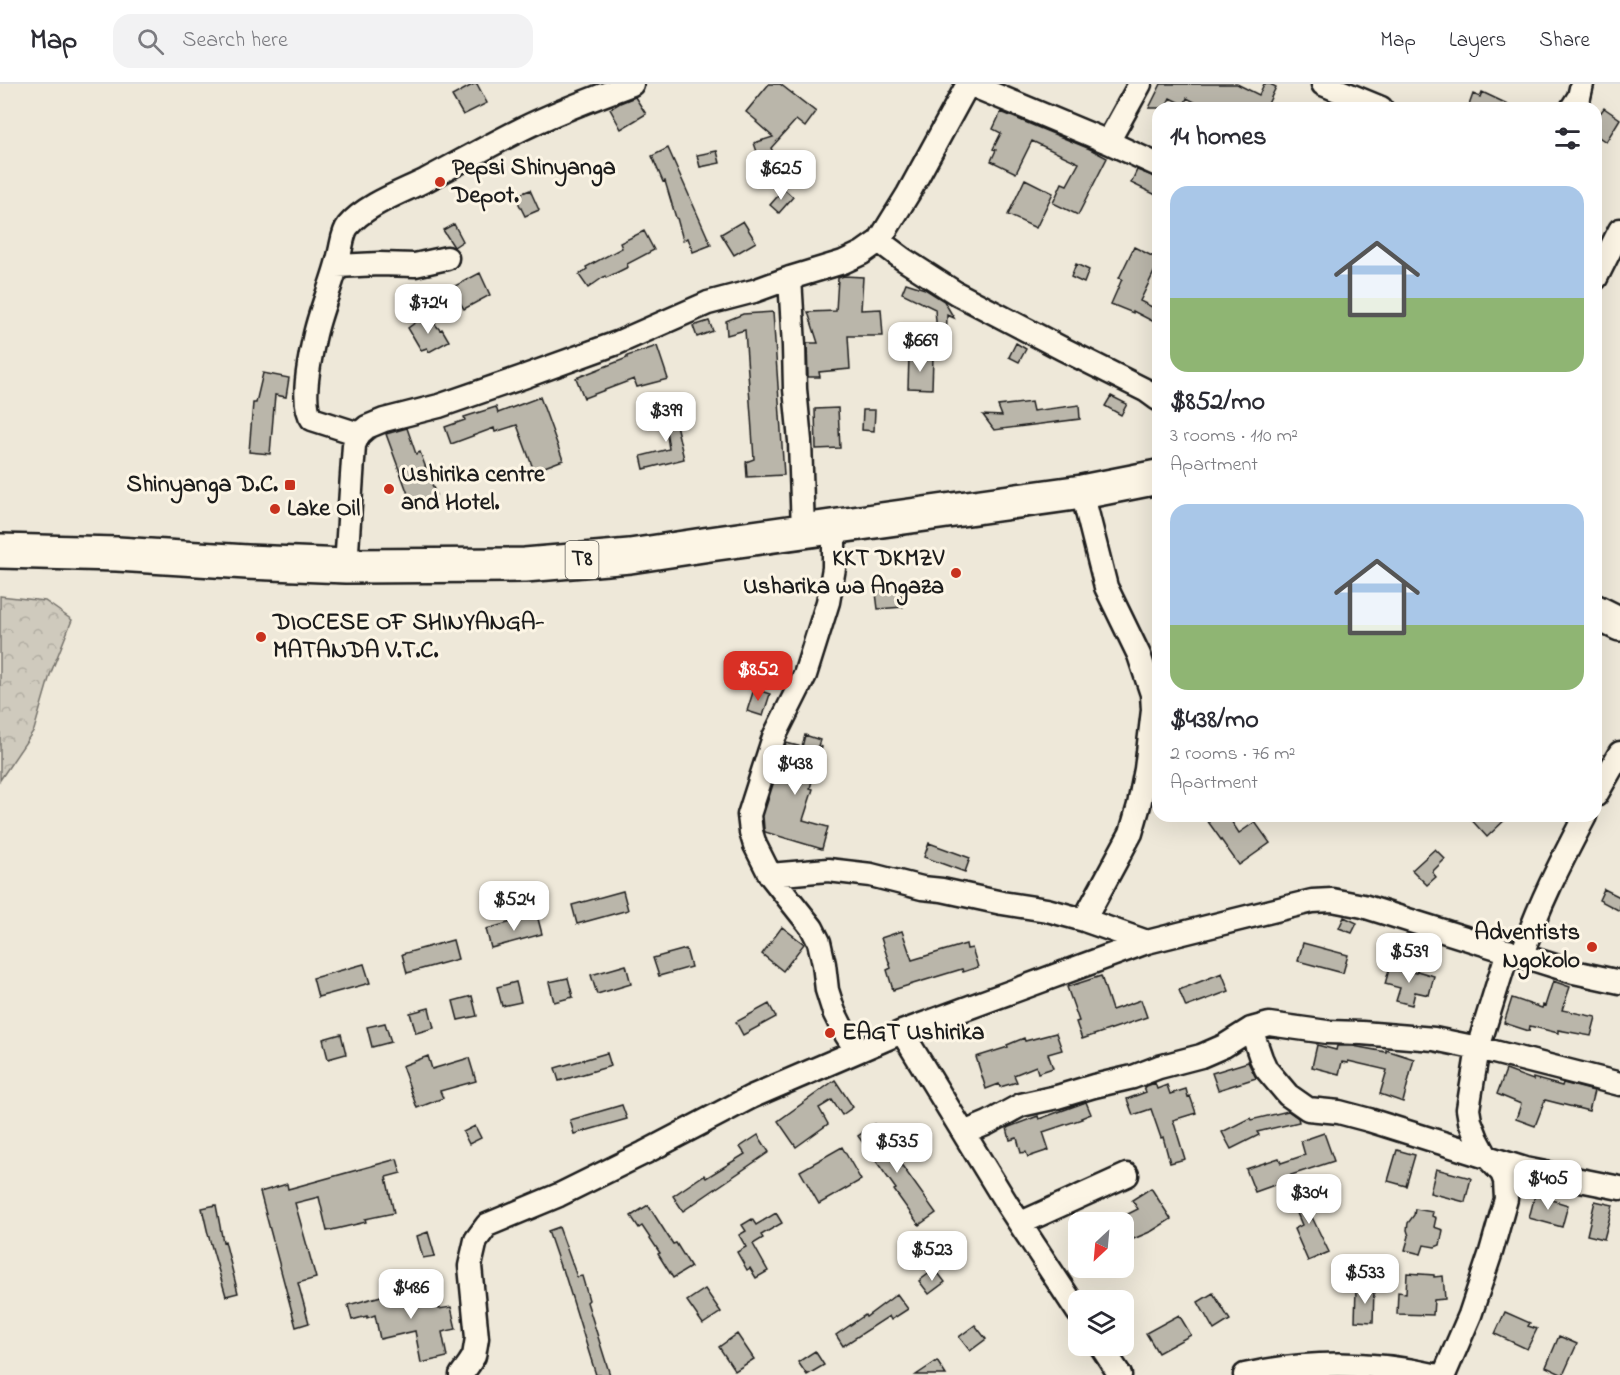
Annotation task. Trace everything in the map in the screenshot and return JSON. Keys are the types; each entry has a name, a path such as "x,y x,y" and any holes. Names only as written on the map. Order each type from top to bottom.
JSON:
{"highway":[{"name":"T8","path":"0,551 117,554 346,566 525,565 630,556 1082,492 1152,478"},
{"path":"1602,615 1620,624"}],"street":[{"path":"359,434 316,421 307,413 309,370 316,331 337,266 345,228 382,201 523,128 569,107 632,84"},
{"path":"346,566 354,445 359,434 366,427 439,406 523,377 617,343 708,303 843,262 862,253 879,241 908,194 968,84 1152,162"},
{"path":"1108,142 1140,84"},
{"path":"1323,84 1366,102"},
{"path":"1576,102 1582,84"},
{"path":"1602,266 1620,230"},
{"path":"879,241 956,293 1152,395"},
{"path":"337,266 415,266 447,258"},
{"path":"790,278 803,531"},
{"path":"1082,492 1106,587 1139,656 1152,694"},
{"path":"834,526 834,568 828,602 805,675 774,737 749,815 753,838 770,875 812,928 819,942 827,990 834,1012 856,1050"},
{"path":"1084,920 1131,833 1146,769 1152,718"},
{"path":"1602,784 1620,753"},
{"path":"1444,1375 1470,1315 1506,1199 1506,1181 1502,1173 1486,1156 1470,1121 1468,1109 1478,1048 1515,953 1532,924 1551,880 1582,822"},
{"path":"770,875 828,870 872,875 922,888 1047,910 1147,942"},
{"path":"461,1375 474,1356 477,1338 470,1266 476,1240 488,1225 559,1195 751,1097 856,1050 1147,942 1312,901 1332,900 1363,906 1574,972 1620,982"},
{"path":"964,1133 1021,1105 1133,1077 1200,1056 1224,1046 1251,1029 1269,1024 1327,1032 1434,1039 1620,1084"},
{"path":"1251,1029 1266,1069 1288,1095 1308,1109 1339,1112 1525,1169 1620,1188"},
{"path":"902,1032 1068,1297"},
{"path":"1020,1223 1127,1175"},
{"path":"1108,1356 1120,1375"},
{"path":"1245,1375 1300,1366 1341,1365 1413,1370 1433,1375"}],"green space":[{"path":"0,596 45,601 72,620 50,675 34,730 0,780"}],"building":[{"path":"477,84 487,103 463,115 452,96"},
{"path":"769,84 780,84 816,112 805,127 796,120 771,148 773,152 758,155 754,143 773,137 746,112"},
{"path":"1161,84 1237,84 1259,95 1264,84 1276,87 1269,102 1195,102 1187,98 1185,102 1178,102 1170,98 1168,102 1152,102"},
{"path":"1482,92 1503,102 1470,102 1473,94 1480,97"},
{"path":"635,97 646,114 621,129 610,109"},
{"path":"1604,108 1620,119 1606,142 1602,139 1602,111"},
{"path":"1001,112 1107,158 1078,215 1053,203 1062,183 1067,185 1079,163 1032,141 1016,173 991,161 996,150 993,149 1001,133 993,129"},
{"path":"668,148 711,245 693,252 688,238 683,240 665,181 663,182 652,156"},
{"path":"717,151 720,163 700,167 697,155"},
{"path":"1137,170 1152,176 1152,193 1131,183"},
{"path":"1025,179 1053,193 1036,228 1008,215"},
{"path":"784,189 793,197 779,213 770,205"},
{"path":"530,190 539,210 525,216 515,196"},
{"path":"743,221 756,242 734,255 721,234"},
{"path":"454,224 463,241 454,247 443,230"},
{"path":"644,231 654,250 627,264 628,267 606,278 605,276 588,288 579,275 587,269 586,267 622,248 620,243"},
{"path":"1134,247 1152,256 1152,276 1140,301 1152,307 1152,321 1133,311 1133,313 1111,304 1122,279 1119,278"},
{"path":"1076,264 1089,270 1084,283 1071,277"},
{"path":"480,273 490,295 464,309 451,288"},
{"path":"863,277 861,310 881,309 883,336 848,336 850,369 819,372 820,377 808,377 807,343 818,343 808,312 836,311 838,278"},
{"path":"906,283 925,289 944,301 954,318 947,315 946,346 938,346 935,309 902,293"},
{"path":"773,312 784,475 747,477 746,462 754,459 745,330 727,335 726,321 743,314"},
{"path":"423,317 426,325 433,322 440,330 442,329 449,341 429,352 427,348 421,350 408,328"},
{"path":"709,321 713,331 697,337 693,326"},
{"path":"1016,343 1026,349 1019,362 1009,357"},
{"path":"657,346 668,379 637,387 634,379 584,398 576,378"},
{"path":"909,356 933,357 932,389 908,388"},
{"path":"263,373 289,378 286,397 275,395 270,454 249,452 253,403 256,403"},
{"path":"1111,396 1127,404 1121,415 1105,406"},
{"path":"540,397 563,460 534,471 517,425 495,432 494,428 451,444 445,427 465,420 464,417 496,407 498,413"},
{"path":"1031,402 1033,411 1079,405 1080,419 994,430 983,415 1002,416 998,406"},
{"path":"671,403 684,459 644,469 641,456 669,449 662,404"},
{"path":"838,408 840,448 816,449 815,409"},
{"path":"863,410 875,410 874,431 862,430"},
{"path":"407,428 416,454 420,452 436,495 412,505 386,434"},
{"path":"900,583 903,607 878,609 875,585"},
{"path":"754,689 770,694 763,716 747,711"},
{"path":"805,735 820,740 818,746 822,747 810,788 813,789 803,820 828,827 822,849 765,832 764,829 763,816 786,743 802,747"},
{"path":"1208,822 1232,822 1239,833 1255,822 1270,843 1239,865"},
{"path":"1473,822 1503,822 1487,837"},
{"path":"929,843 970,858 965,872 924,857"},
{"path":"1435,849 1445,859 1432,872 1436,877 1427,885 1412,870"},
{"path":"1604,889 1620,897 1620,911 1599,900"},
{"path":"623,891 628,910 577,924 572,905"},
{"path":"537,915 542,934 491,948 486,929"},
{"path":"1344,917 1357,923 1352,933 1339,928"},
{"path":"782,927 804,944 783,971 762,954"},
{"path":"902,931 912,960 966,944 967,949 972,948 978,967 963,972 962,969 893,990 887,970 891,968 881,938"},
{"path":"453,940 458,959 407,973 402,954"},
{"path":"1303,943 1348,955 1343,973 1298,961"},
{"path":"686,949 691,967 659,976 653,958"},
{"path":"364,964 370,983 318,997 313,978"},
{"path":"626,965 631,984 597,994 591,975"},
{"path":"1390,966 1434,976 1429,995 1415,992 1412,1005 1396,1001 1400,988 1385,984"},
{"path":"1222,973 1229,991 1186,1007 1179,990"},
{"path":"1101,976 1112,1010 1141,1000 1147,1017 1082,1039 1076,1022 1079,1021 1067,987"},
{"path":"568,978 573,997 554,1002 549,982"},
{"path":"1553,981 1570,987 1562,1010 1596,1017 1591,1036 1558,1030 1558,1033 1530,1026 1529,1031 1504,1023 1512,998 1542,1008 1543,1005 1545,1006"},
{"path":"516,982 521,1002 502,1006 497,987"},
{"path":"472,996 477,1016 458,1020 453,1001"},
{"path":"769,1004 776,1017 743,1035 736,1022"},
{"path":"429,1008 434,1028 416,1033 410,1013"},
{"path":"385,1023 391,1042 372,1047 367,1027"},
{"path":"1056,1033 1062,1050 1048,1054 1053,1068 1038,1073 1036,1066 1014,1075 1017,1082 1000,1087 999,1084 986,1089 976,1057 1008,1047 1007,1045 1024,1038 1025,1041"},
{"path":"341,1034 346,1054 328,1059 323,1039"},
{"path":"1317,1045 1336,1050 1337,1046 1353,1046 1386,1052 1386,1050 1414,1059 1403,1102 1380,1094 1387,1070 1348,1061 1348,1063 1342,1062 1339,1074 1312,1067"},
{"path":"607,1053 611,1066 559,1081 555,1068"},
{"path":"428,1056 432,1069 469,1058 476,1081 440,1091 443,1098 417,1108 402,1066"},
{"path":"1248,1062 1256,1078 1218,1090 1212,1073"},
{"path":"1506,1070 1533,1080 1533,1078 1562,1086 1563,1083 1594,1091 1589,1111 1545,1100 1535,1126 1516,1119 1521,1104 1497,1094"},
{"path":"835,1080 853,1107 842,1115 832,1100 819,1108 828,1124 796,1147 778,1121"},
{"path":"1155,1083 1157,1089 1167,1085 1170,1094 1186,1089 1188,1097 1190,1096 1196,1113 1173,1120 1185,1159 1170,1163 1163,1137 1161,1138 1151,1109 1133,1115 1127,1099 1146,1092 1144,1087"},
{"path":"1086,1102 1091,1114 1043,1132 1049,1150 1028,1157 1026,1152 1021,1153 1017,1138 1010,1140 1007,1128"},
{"path":"622,1105 627,1119 574,1134 570,1120"},
{"path":"1288,1111 1298,1118 1299,1122 1257,1132 1259,1135 1231,1149 1222,1132 1250,1118 1251,1120"},
{"path":"875,1124 936,1213 919,1225 858,1136"},
{"path":"475,1126 481,1138 469,1144 463,1132"},
{"path":"1324,1133 1334,1161 1279,1179 1280,1183 1255,1192 1246,1169 1279,1158 1281,1163 1305,1155 1301,1141"},
{"path":"758,1135 769,1152 683,1211 673,1196 704,1175 706,1178 745,1154 740,1147"},
{"path":"842,1147 861,1180 819,1204 800,1171"},
{"path":"1397,1150 1415,1155 1406,1186 1388,1181"},
{"path":"397,1159 401,1173 386,1177 394,1213 327,1231 319,1197 295,1203 316,1278 298,1283 309,1323 296,1327 260,1192 287,1184 288,1189"},
{"path":"1436,1169 1471,1178 1465,1202 1430,1193"},
{"path":"1151,1188 1171,1219 1134,1239 1134,1212 1132,1212 1138,1209 1132,1200"},
{"path":"1319,1188 1324,1203 1308,1209 1329,1252 1308,1261 1294,1229 1302,1225 1291,1199"},
{"path":"1535,1195 1568,1205 1562,1227 1529,1218"},
{"path":"1595,1201 1613,1205 1604,1239 1587,1235"},
{"path":"216,1205 223,1242 225,1241 238,1293 226,1296 202,1208"},
{"path":"648,1205 691,1267 673,1278 642,1226 639,1228 631,1216"},
{"path":"1415,1209 1433,1212 1432,1216 1436,1218 1434,1227 1443,1230 1440,1245 1435,1247 1424,1245 1421,1254 1405,1250 1409,1236 1408,1223"},
{"path":"776,1213 782,1223 761,1235 763,1238 753,1244 768,1271 756,1278 750,1268 747,1270 737,1252 746,1247 739,1235 746,1231 742,1225 752,1219 756,1225"},
{"path":"559,1227 577,1277 582,1276 589,1300 587,1302 610,1375 596,1375 563,1269 561,1269 548,1231"},
{"path":"428,1232 435,1256 423,1258 417,1236"},
{"path":"935,1269 945,1282 929,1294 919,1281"},
{"path":"1407,1273 1443,1276 1445,1299 1434,1300 1433,1315 1397,1314 1398,1292 1406,1293"},
{"path":"433,1287 439,1309 451,1307 456,1329 442,1332 447,1357 421,1363 415,1331 380,1339 375,1315 352,1320 348,1305 385,1295 387,1300"},
{"path":"705,1289 721,1312 703,1324 687,1301"},
{"path":"1356,1289 1374,1289 1373,1322 1355,1321"},
{"path":"1213,1293 1230,1320 1214,1330 1198,1302"},
{"path":"897,1294 908,1309 891,1320 889,1316 843,1346 836,1335"},
{"path":"1505,1312 1530,1323 1528,1326 1537,1329 1527,1349 1495,1334"},
{"path":"1179,1315 1191,1335 1158,1353 1146,1333"},
{"path":"975,1325 986,1339 970,1351 959,1337"},
{"path":"737,1334 754,1359 735,1371 719,1347"},
{"path":"1559,1336 1577,1344 1563,1375 1546,1367"},
{"path":"815,1351 824,1365 807,1375 798,1362"},
{"path":"937,1361 946,1375 916,1375"}],"place":[{"name":"Pepsi Shinyanga Depot.","path":"440,182"},
{"name":"Shinyanga D.C.","path":"290,485"},
{"name":"Ushirika centre and Hotel.","path":"389,489"},
{"name":"Lake Oil","path":"275,509"},
{"name":"KKT DKMZV Usharika wa Angaza","path":"956,573"},
{"name":"DIOCESE OF SHINYANGA- MATANDA V.T.C.","path":"261,637"},
{"name":"Adventists Ngokolo","path":"1592,947"},
{"name":"EAGT Ushirika","path":"830,1033"}]}
